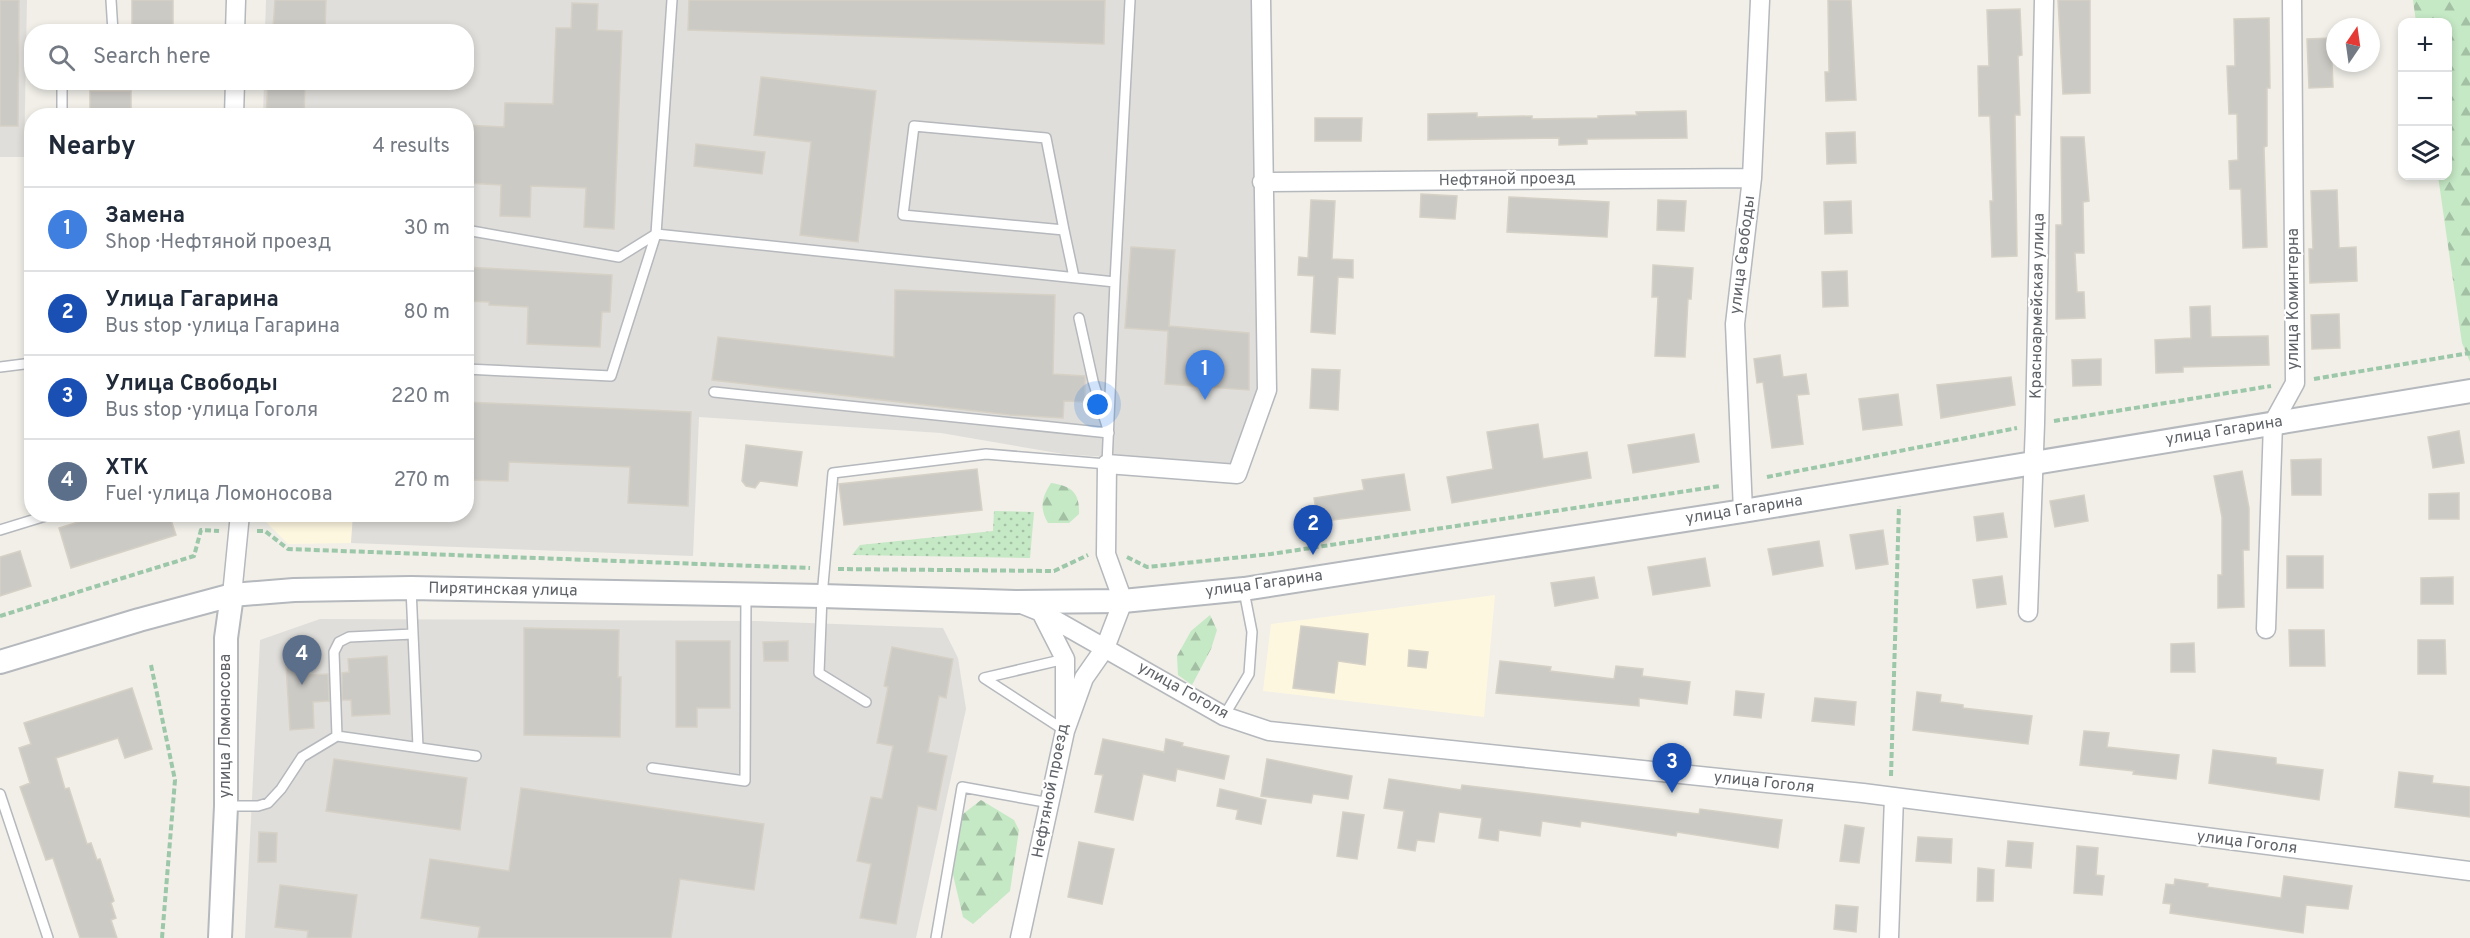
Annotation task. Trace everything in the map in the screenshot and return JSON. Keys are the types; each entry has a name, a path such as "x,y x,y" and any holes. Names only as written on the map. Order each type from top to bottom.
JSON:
{"street":[{"path":"236,0 236,24"},
{"path":"1065,731 1084,678 1105,648 1123,601 1106,554 1107,464 1237,474 1267,390 1261,0"},
{"name":"улица Свободы","path":"1743,511 1735,324 1752,178 1760,0"},
{"name":"Красноармейская улица","path":"2028,612 2035,424 2044,0"},
{"name":"улица Коминтерна","path":"2266,629 2273,423 2295,383 2292,0"},
{"path":"234,108 235,90"},
{"name":"Нефтяной проезд","path":"1262,182 1752,178"},
{"name":"улица Гагарина","path":"1016,602 1123,601 1244,589 1743,511 2470,392"},
{"name":"улица Ломоносова","path":"220,938 226,806 226,638 239,523"},
{"name":"Пирятинская улица","path":"0,662 232,595 294,590 411,588 1016,602"},
{"name":"улица Гоголя","path":"1016,602 1041,612 1224,716 1269,731 1894,797 2470,872"},
{"name":"Нефтяной проезд","path":"1020,938 1065,731 1065,659 1041,612"},
{"path":"1889,938 1894,797"}],"lane":[{"path":"111,0 112,24"},
{"path":"474,369 611,376 656,234 672,0"},
{"path":"866,702 819,673 822,596 833,473 986,454 1107,464 1130,0"},
{"path":"62,90 63,108"},
{"path":"1064,230 903,215 914,126 1046,138 1074,277"},
{"path":"474,231 619,257 656,234 1115,282"},
{"path":"1079,318 1093,381 1109,433"},
{"path":"0,367 24,364"},
{"path":"714,392 1109,433"},
{"path":"0,530 26,522"},
{"path":"411,588 418,747"},
{"path":"1224,716 1249,674 1252,632 1244,589"},
{"path":"652,768 745,781 746,594"},
{"path":"337,735 334,652 339,642 349,636 413,634"},
{"path":"1065,659 984,678 1065,731"},
{"path":"226,806 258,806 268,802 278,794 302,757 337,735 477,756"},
{"path":"936,938 962,787 1050,803"},
{"path":"0,794 48,938"}],"path":[{"path":"1767,477 2035,424 2470,353"},
{"path":"0,616 194,556 201,530 239,523 265,531 288,549 824,569 1054,571 1085,555 1121,553 1147,567 1271,554 1720,486"},
{"path":"1882,776 1892,776 1899,502"},
{"path":"152,665 175,780 162,938"}],"shaded area":[{"path":"0,0 27,0 27,24 24,24 24,157 0,157"},
{"path":"266,0 1251,0 1260,389 1234,466 1063,454 941,433 699,417 693,556 351,543 352,522 474,522 474,108 263,108 264,90 474,90 474,24 265,24"},
{"path":"266,522 352,522 351,543 288,544"},
{"path":"1495,595 1484,717 1263,691 1271,624"},
{"path":"320,619 755,621 943,628 958,658 966,709 916,938 245,938 260,640"}],"green space":[{"path":"2413,0 2470,0 2470,362 2462,343 2439,180 2452,180 2452,18 2415,18"},
{"path":"1051,483 1069,488 1076,495 1079,514 1069,523 1048,523 1045,518 1043,503 1045,493"},
{"path":"994,511 1034,512 1030,558 852,555 860,545 993,531"},
{"path":"1210,615 1217,630 1211,649 1192,685 1178,675 1177,656 1191,631"},
{"path":"981,800 1014,820 1019,830 1010,891 973,924 963,917 950,862 963,814"}],"building":[{"path":"0,0 19,0 18,126 0,126"},
{"path":"132,0 173,0 173,24 132,24"},
{"path":"275,0 326,0 325,24 273,24"},
{"path":"689,0 1105,0 1104,44 688,30"},
{"path":"1828,0 1851,0 1856,100 1826,101 1825,72 1829,72"},
{"path":"2058,0 2090,0 2090,93 2063,94"},
{"path":"572,3 598,4 597,30 622,31 614,229 584,227 586,188 531,186 530,217 500,216 501,185 474,183 474,125 504,127 505,103 553,104 556,28 571,28"},
{"path":"2020,9 2022,55 2018,56 2020,115 2015,115 2017,256 1992,257 1990,116 1979,116 1978,66 1989,66 1987,10"},
{"path":"2269,18 2270,88 2267,88 2267,146 2264,147 2267,247 2243,248 2241,189 2230,189 2229,161 2238,160 2237,114 2229,114 2227,66 2235,66 2234,19"},
{"path":"2326,38 2326,72 2332,72 2333,87 2309,88 2307,39"},
{"path":"761,77 876,91 858,242 800,235 811,142 754,135"},
{"path":"268,90 305,90 304,108 266,108"},
{"path":"90,91 131,91 131,108 90,108"},
{"path":"1686,111 1687,138 1587,139 1587,144 1559,145 1559,138 1428,140 1428,114 1477,113 1477,117 1532,116 1532,119 1598,118 1598,116 1637,115 1636,112"},
{"path":"1315,118 1362,118 1361,141 1315,141"},
{"path":"1855,132 1856,163 1827,164 1826,133"},
{"path":"2061,137 2084,137 2089,201 2083,202 2084,253 2075,253 2077,292 2084,292 2085,318 2056,319 2056,225 2062,225"},
{"path":"696,144 765,152 762,174 694,166"},
{"path":"2337,190 2339,248 2356,247 2357,281 2310,283 2309,249 2313,249 2311,191"},
{"path":"1421,194 1457,196 1455,219 1420,217"},
{"path":"1509,197 1609,202 1607,237 1507,232"},
{"path":"1311,200 1335,201 1332,259 1353,260 1353,278 1338,277 1335,334 1311,332 1314,276 1298,275 1299,257 1308,258"},
{"path":"1658,200 1686,201 1684,231 1657,230"},
{"path":"1851,201 1852,233 1825,234 1824,202"},
{"path":"1131,247 1175,250 1169,326 1249,333 1249,390 1165,384 1168,331 1125,328"},
{"path":"1653,265 1693,268 1691,299 1688,299 1685,357 1655,356 1658,297 1652,297"},
{"path":"474,267 612,275 610,312 602,312 600,347 527,344 528,307 489,305 489,302 474,301"},
{"path":"1847,271 1848,306 1823,307 1822,272"},
{"path":"895,290 1055,295 1053,374 1085,376 1085,402 1064,401 1063,418 1010,415 712,380 718,337 894,357"},
{"path":"2210,306 2211,337 2268,336 2269,365 2183,367 2183,372 2156,373 2155,340 2191,338 2190,307"},
{"path":"2339,314 2340,348 2312,349 2311,315"},
{"path":"1780,355 1783,377 1806,374 1809,394 1797,395 1803,444 1772,448 1763,382 1757,383 1754,359"},
{"path":"2101,359 2101,385 2073,386 2072,360"},
{"path":"1312,369 1340,370 1338,410 1310,408"},
{"path":"2011,377 2015,405 1941,418 1937,385"},
{"path":"1898,394 1902,425 1863,430 1859,399"},
{"path":"474,402 691,412 688,506 628,503 630,467 509,462 508,481 474,480"},
{"path":"1538,424 1543,459 1587,452 1591,478 1452,503 1447,477 1493,469 1487,432"},
{"path":"2459,431 2464,463 2433,468 2428,437"},
{"path":"1694,434 1699,462 1633,473 1628,445"},
{"path":"746,445 802,452 797,486 760,481 755,488 746,486 742,481"},
{"path":"2321,459 2321,495 2292,495 2291,460"},
{"path":"977,469 982,510 844,525 839,484"},
{"path":"2242,471 2249,508 2249,550 2243,550 2244,607 2218,608 2218,575 2222,575 2222,517 2214,476"},
{"path":"1404,474 1410,510 1318,522 1314,498 1364,490 1362,480"},
{"path":"2459,493 2459,519 2429,519 2429,494"},
{"path":"2084,495 2088,521 2055,527 2050,501"},
{"path":"2003,513 2007,537 1977,541 1974,517"},
{"path":"78,522 172,522 176,535 71,568 59,528"},
{"path":"1883,530 1888,564 1856,569 1850,535"},
{"path":"1819,541 1823,566 1773,575 1768,549"},
{"path":"20,551 31,586 0,596 0,557"},
{"path":"2287,556 2323,556 2323,588 2287,588"},
{"path":"1705,558 1710,586 1653,595 1648,567"},
{"path":"2002,576 2006,604 1977,608 1973,580"},
{"path":"1594,577 1598,598 1555,606 1551,583"},
{"path":"2453,577 2453,604 2421,604 2421,578"},
{"path":"1301,626 1368,634 1365,665 1338,661 1334,693 1293,688"},
{"path":"524,628 619,630 620,737 524,735"},
{"path":"2289,630 2324,630 2325,666 2290,666"},
{"path":"2418,640 2445,640 2446,674 2418,674"},
{"path":"676,641 730,641 730,708 697,708 697,727 676,727"},
{"path":"788,641 788,661 764,661 763,642"},
{"path":"2194,643 2195,672 2171,672 2171,644"},
{"path":"892,647 953,659 946,698 939,696 928,752 947,756 936,810 918,806 896,924 860,918 871,864 857,861 871,797 882,799 893,746 877,743 888,687 884,686"},
{"path":"307,648 309,675 328,674 329,701 313,702 314,728 290,730 285,649"},
{"path":"1409,650 1428,652 1426,668 1408,666"},
{"path":"387,656 390,714 352,716 351,700 342,700 342,673 349,672 348,659"},
{"path":"1500,661 1551,667 1550,671 1614,679 1616,666 1643,669 1642,676 1690,682 1687,704 1639,698 1639,706 1496,693"},
{"path":"132,688 152,749 125,758 118,738 56,758 65,789 69,788 87,844 91,843 97,860 100,859 114,901 111,903 116,918 111,920 117,938 80,938 53,858 46,860 20,787 30,783 19,748 31,744 24,723"},
{"path":"1736,691 1764,694 1761,718 1734,715"},
{"path":"1917,692 1941,695 1940,702 1963,705 1963,708 2032,716 2028,744 1913,730"},
{"path":"1815,698 1856,702 1854,725 1812,721"},
{"path":"2084,731 2109,733 2107,747 2179,755 2176,779 2133,774 2134,771 2080,765"},
{"path":"1103,739 1164,752 1166,739 1183,743 1182,746 1229,756 1224,779 1177,769 1175,781 1143,774 1133,820 1095,812 1103,775 1095,774"},
{"path":"2213,750 2276,758 2276,764 2323,770 2319,800 2209,783"},
{"path":"334,759 467,778 460,830 326,811"},
{"path":"1267,759 1352,776 1348,799 1313,794 1311,803 1261,796"},
{"path":"2399,772 2433,776 2432,783 2470,787 2470,817 2395,807"},
{"path":"1389,779 1461,790 1462,785 1699,814 1700,809 1782,820 1778,848 1677,832 1676,836 1581,821 1580,827 1542,821 1540,836 1499,830 1498,841 1479,838 1482,818 1439,812 1434,842 1417,840 1415,851 1398,848 1404,811 1384,808"},
{"path":"521,788 764,824 754,890 680,879 671,938 478,938 480,927 421,918 430,859 509,871"},
{"path":"1220,789 1266,800 1261,824 1236,819 1238,810 1217,806"},
{"path":"1343,812 1364,815 1357,859 1337,856"},
{"path":"1845,825 1864,828 1859,863 1840,861"},
{"path":"259,832 277,833 276,862 258,862"},
{"path":"1918,837 1952,839 1951,863 1916,861"},
{"path":"2008,841 2033,843 2031,868 2006,866"},
{"path":"1079,842 1114,849 1102,904 1068,897"},
{"path":"2077,846 2098,848 2096,875 2104,876 2102,895 2074,893"},
{"path":"1978,868 1994,870 1993,901 1977,901"},
{"path":"2284,876 2352,886 2348,909 2306,905 2303,933 2170,913 2171,904 2163,903 2166,884 2174,885 2175,879 2208,884 2207,887 2281,898"},
{"path":"280,885 357,895 351,938 307,938 308,931 275,927"},
{"path":"1836,905 1858,907 1856,932 1834,929"}],"place":[{"name":"Замена","path":"1205,400"},
{"name":"Улица Гагарина","path":"1313,555"},
{"name":"ХТК","path":"302,685"},
{"name":"Улица Свободы","path":"1672,793"}]}
